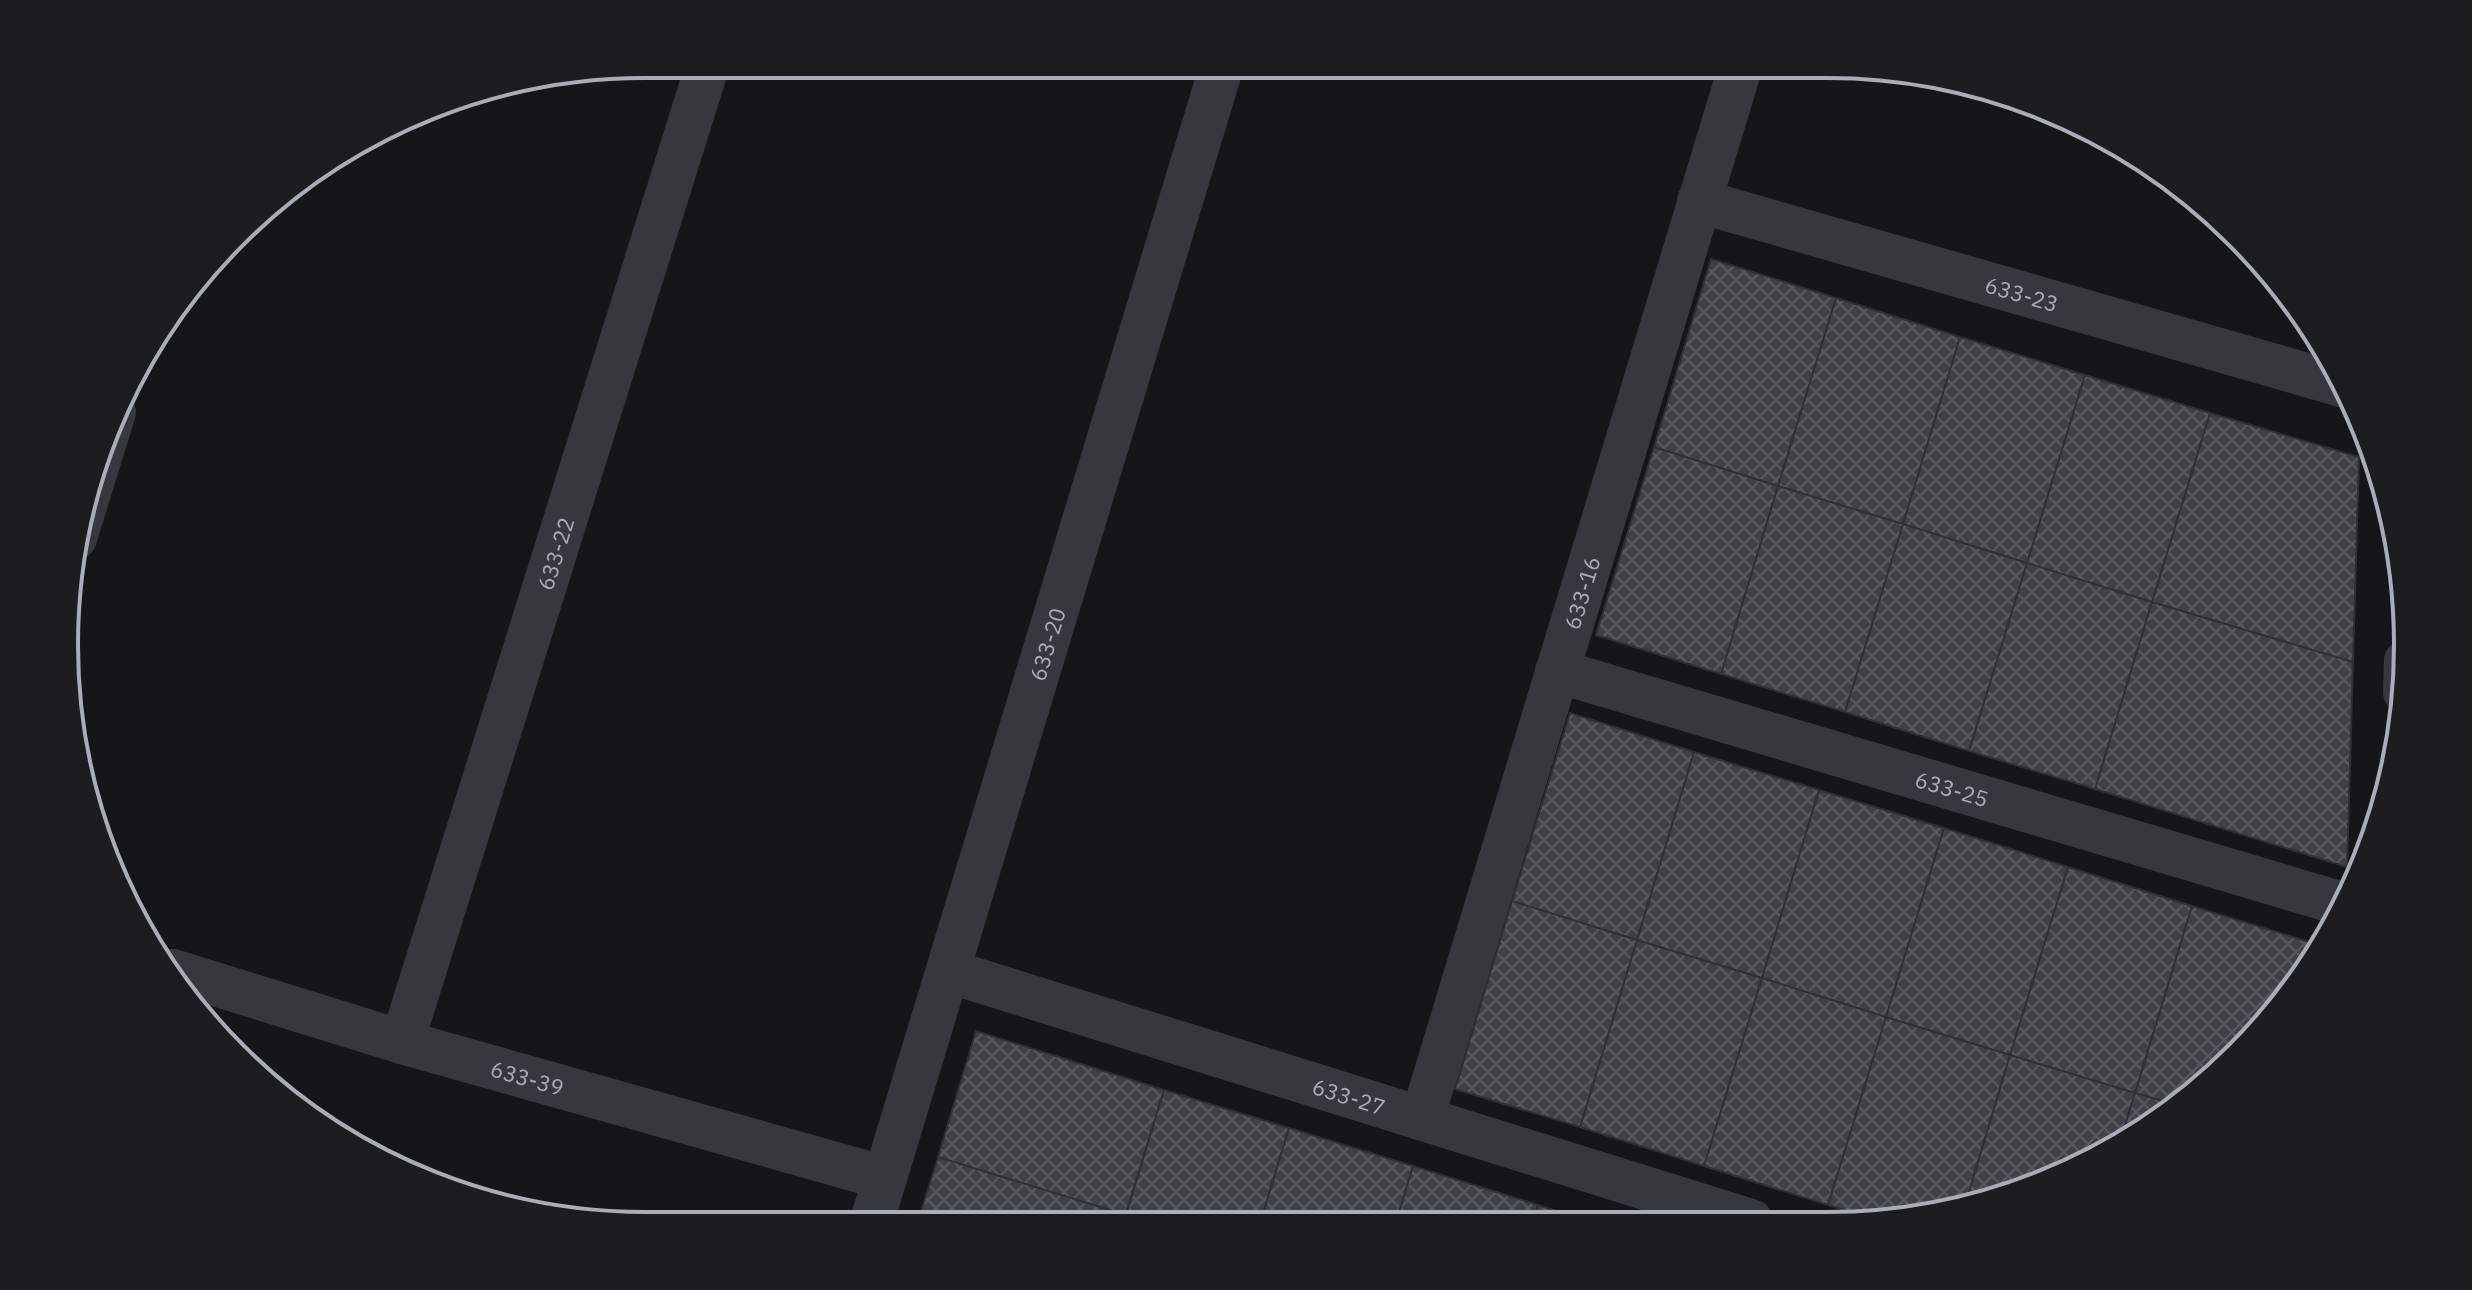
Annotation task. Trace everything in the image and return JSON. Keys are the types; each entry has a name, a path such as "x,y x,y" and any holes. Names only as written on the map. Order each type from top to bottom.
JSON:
{"street":[{"name":"633-22","path":"402,1042 704,78"},
{"name":"633-20","path":"875,1212 1218,78"},
{"name":"633-16","path":"1422,1119 1737,78"},
{"name":"633-23","path":"1699,201 2329,381"},
{"name":"633-25","path":"1557,671 2333,901"},
{"name":"633-27","path":"948,971 1722,1212"},
{"name":"633-39","path":"184,974 402,1042 885,1178"}],"building":[{"path":"1711,259 1836,298 1778,486 1654,447"},
{"path":"1836,298 1960,337 1903,524 1778,486"},
{"path":"1960,337 2085,375 2027,563 1903,524"},
{"path":"2085,375 2210,413 2152,602 2027,563"},
{"path":"2210,413 2359,457 2353,662 2152,602"},
{"path":"1654,447 1778,486 1721,674 1596,635"},
{"path":"1778,486 1903,524 1845,712 1721,674"},
{"path":"1903,524 2027,563 1969,751 1845,712"},
{"path":"2027,563 2152,602 2095,789 1969,751"},
{"path":"2152,602 2353,662 2347,867 2095,789"},
{"path":"1570,713 1694,752 1637,940 1512,901"},
{"path":"1694,752 1819,790 1762,978 1637,940"},
{"path":"1819,790 1944,828 1886,1017 1762,978"},
{"path":"1944,828 2068,867 2010,1055 1886,1017"},
{"path":"2068,867 2192,906 2135,1093 2010,1055"},
{"path":"1512,901 1637,940 1580,1127 1455,1089"},
{"path":"2192,906 2309,942 2253,1019 2201,1071 2163,1101 2135,1093"},
{"path":"1637,940 1762,978 1704,1166 1580,1127"},
{"path":"1762,978 1886,1017 1828,1205 1704,1166"},
{"path":"1886,1017 2010,1055 1968,1194 1864,1211 1849,1211 1828,1205"},
{"path":"976,1031 1164,1090 1127,1212 1116,1212 938,1157"},
{"path":"2010,1055 2135,1093 2124,1127 2110,1136 2044,1169 1968,1194"},
{"path":"1164,1090 1289,1128 1263,1212 1126,1212"},
{"path":"2135,1093 2163,1101 2142,1116 2124,1127"},
{"path":"1289,1128 1413,1166 1399,1212 1263,1212"},
{"path":"938,1157 1116,1212 921,1212"},
{"path":"1413,1166 1538,1205 1536,1212 1399,1212"},
{"path":"1538,1205 1560,1212 1536,1212"}]}
